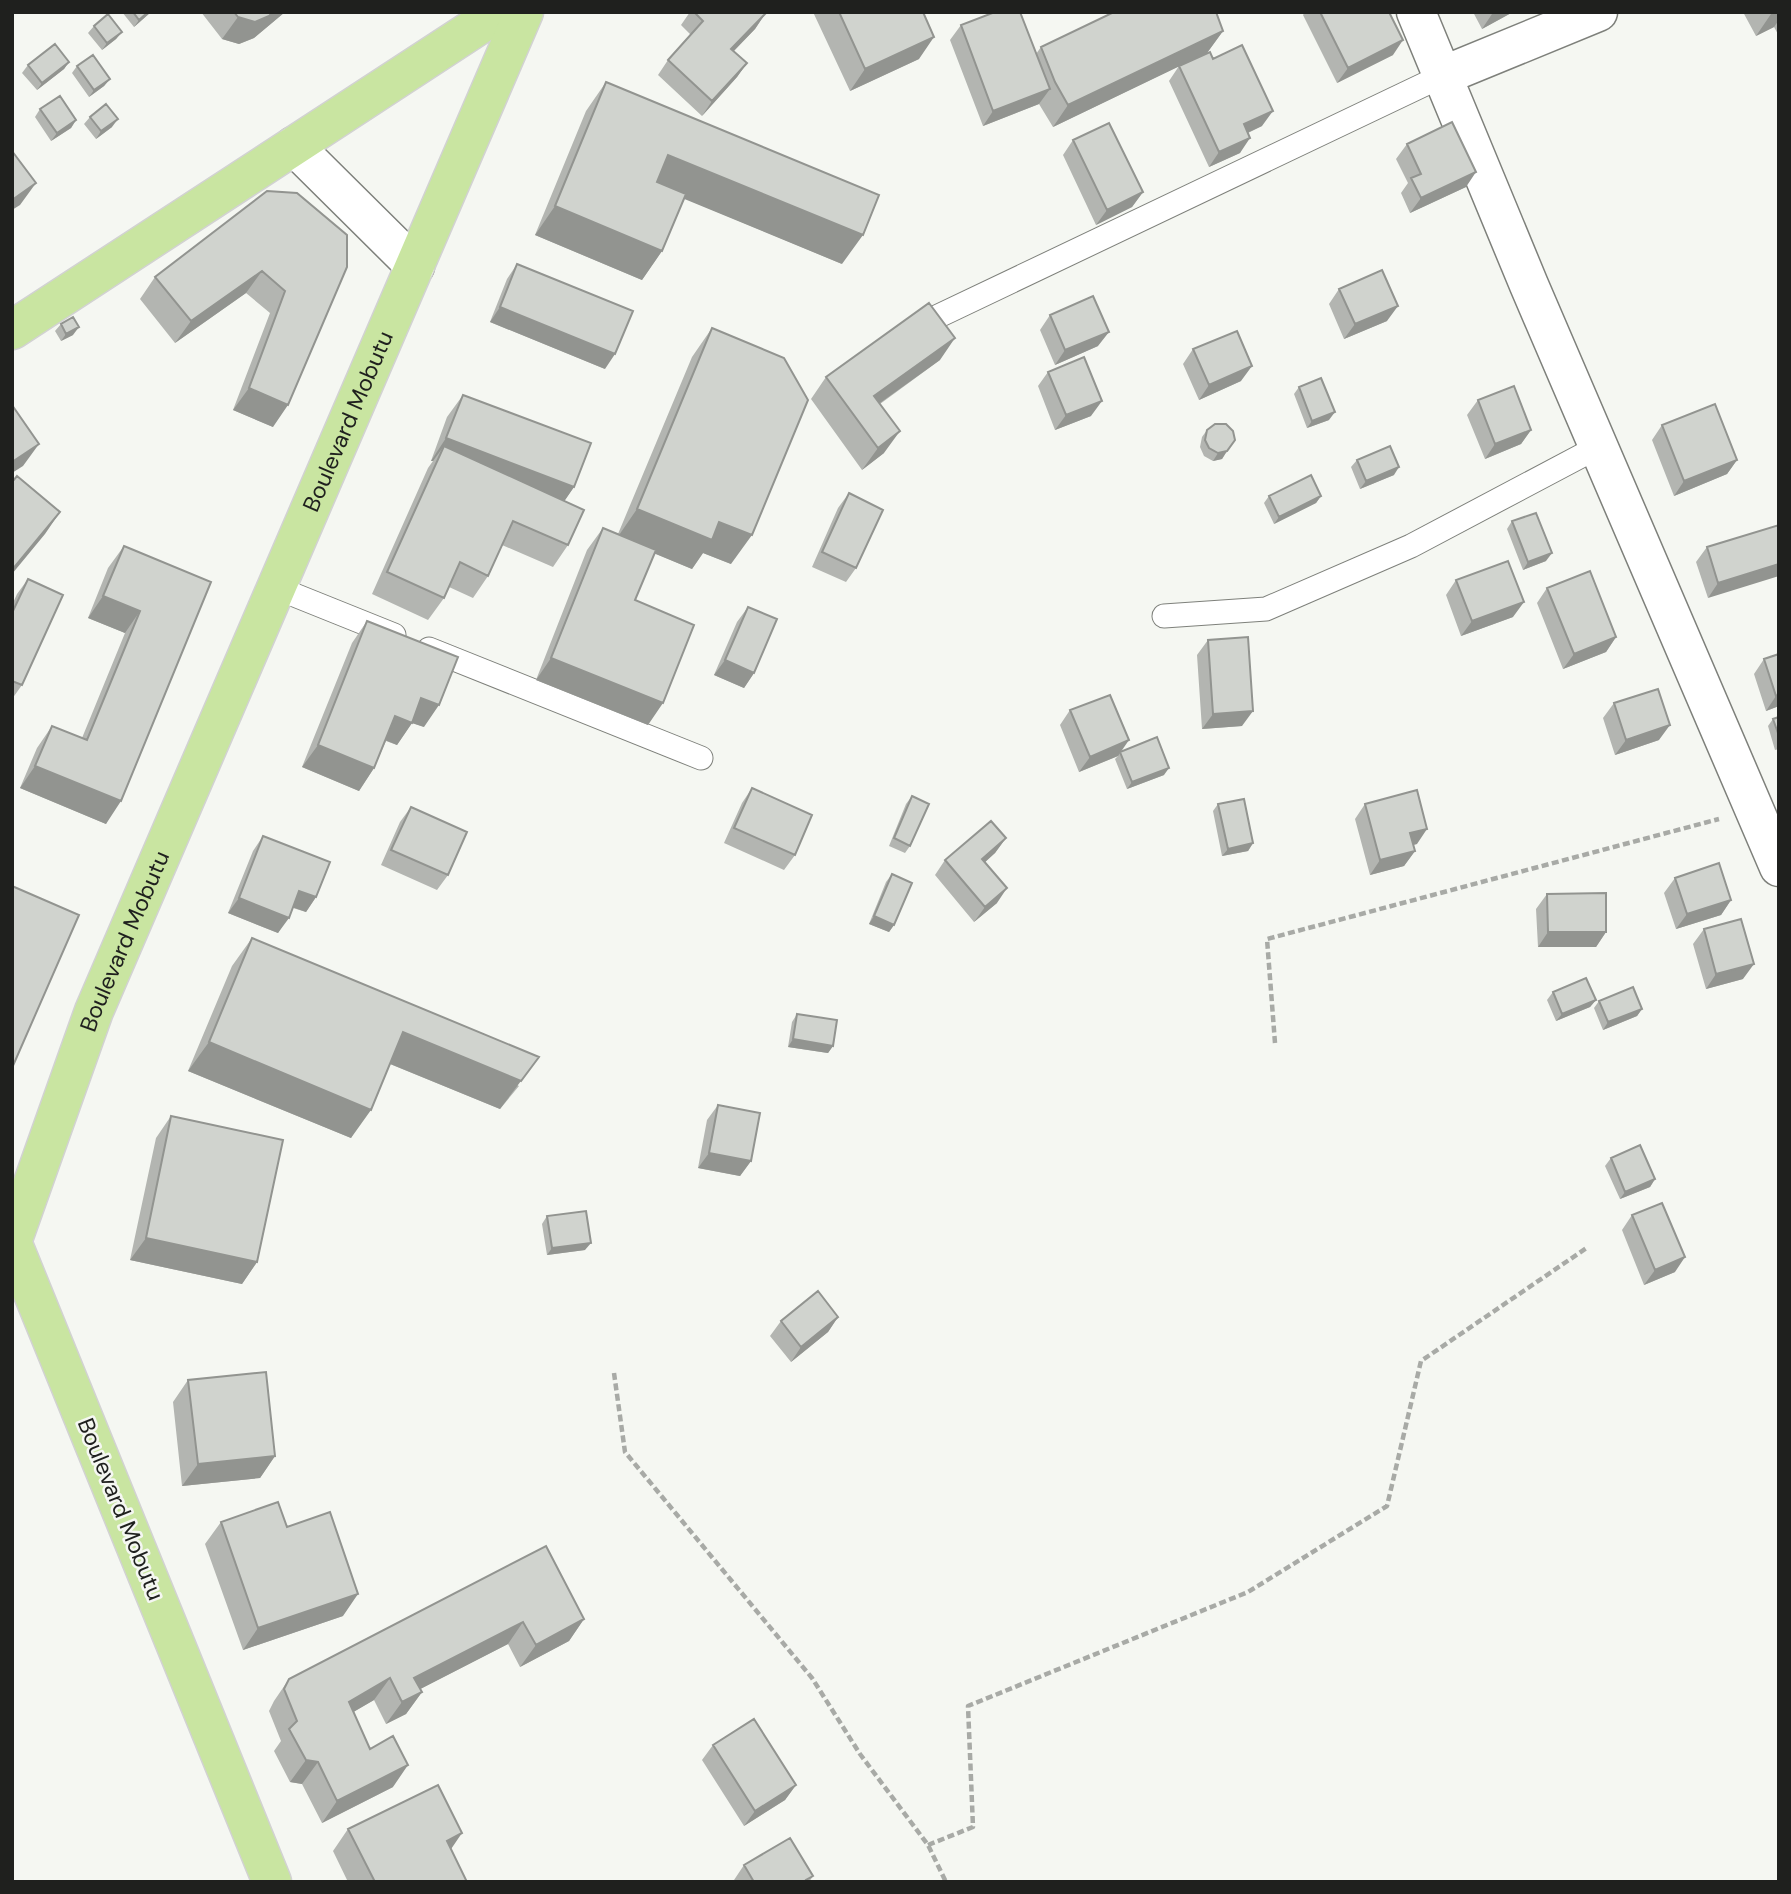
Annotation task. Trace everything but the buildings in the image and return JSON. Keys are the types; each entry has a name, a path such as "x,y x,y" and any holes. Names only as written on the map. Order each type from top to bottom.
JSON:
{"main road":[{"path":"12,330 499,12"},
{"name":"Boulevard Mobutu","path":"272,1882 12,1242 94,1011 524,12"}],"street":[{"path":"1416,12 1598,447 1779,867"},
{"path":"1442,75 1598,12"},
{"path":"294,146 415,266"}],"lane":[{"path":"926,322 1442,75"},
{"path":"1164,616 1266,609 1411,546 1598,447"},
{"path":"276,588 701,758"}],"path":[{"path":"1275,1043 1267,939 1754,810"},
{"path":"928,1845 973,1826 968,1706 1248,1592 1387,1506 1421,1361 1588,1247"},
{"path":"614,1373 625,1452 811,1678 860,1754 928,1845 946,1882"}]}
